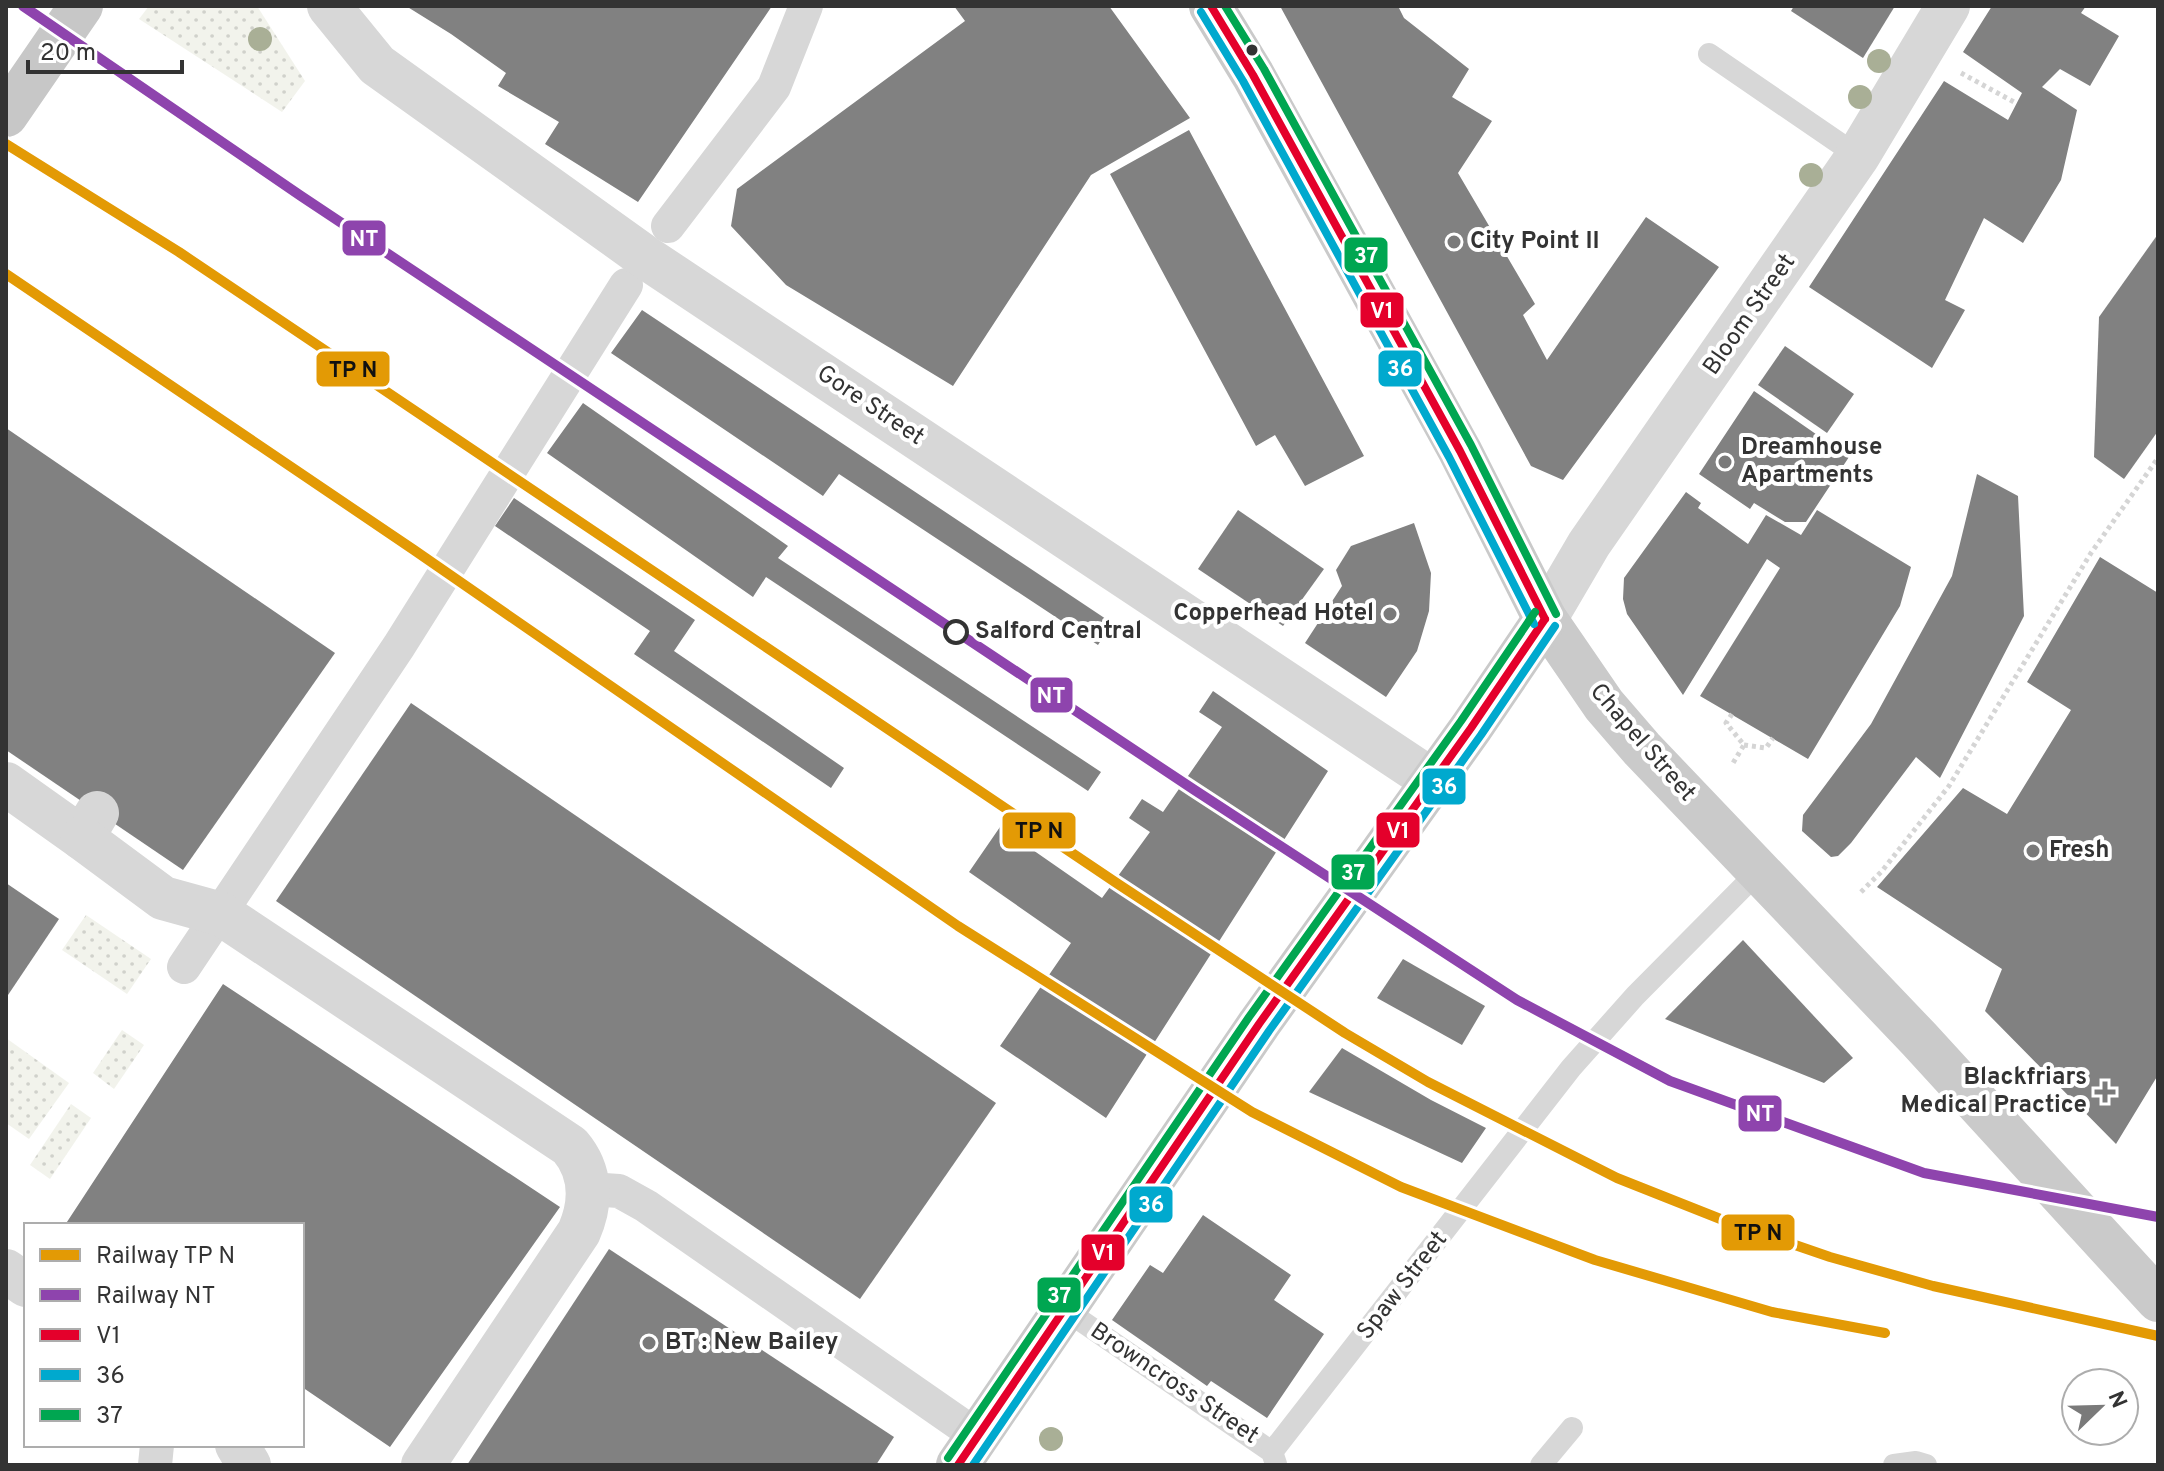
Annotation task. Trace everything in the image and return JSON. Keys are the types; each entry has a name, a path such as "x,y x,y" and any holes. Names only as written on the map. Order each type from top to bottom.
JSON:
{"highway":[{"path":"6,115 81,6"}],"main road":[{"name":"Chapel Street","path":"1211,6 1261,89 1466,462 1545,619 1604,705 2156,1294"},
{"path":"968,1450 1259,1024 1484,710 1545,619"}],"street":[{"name":"Gore Street","path":"329,6 377,65 588,217 1433,781"},
{"path":"668,226 774,87 806,6"},
{"name":"Bloom Street","path":"1545,619 1589,544 1858,156 1948,6"},
{"path":"184,967 399,646 626,285"},
{"path":"6,784 90,825 163,898 221,914 570,1146 585,1169 589,1189 585,1218 579,1232 423,1465"},
{"path":"589,1189 619,1191 646,1206 968,1450"},
{"path":"6,1271 24,1284"},
{"path":"238,1447 249,1465"}],"lane":[{"path":"1709,54 1858,156"},
{"name":"Spaw Street","path":"1274,1458 1571,1068 1635,996 1759,871"},
{"name":"Browncross Street","path":"1064,1309 1274,1458"},
{"path":"1541,1465 1572,1428"},
{"path":"1894,1465 1916,1462 1926,1465"}],"path":[{"path":"1923,49 2014,102"},
{"path":"1861,892 1882,871 1949,786 2091,553 2158,458"},
{"path":"1732,714 1726,723 1744,745 1766,748 1773,738"},
{"path":"1733,763 1744,745"}],"shaded area":[{"path":"149,6 257,6 305,81 282,112 139,19"},
{"path":"86,915 151,959 127,994 62,950"},
{"path":"122,1030 144,1045 114,1089 93,1073"},
{"path":"6,1038 69,1083 29,1139 6,1123"},
{"path":"71,1104 91,1118 50,1179 30,1165"}],"building":[{"path":"406,6 772,6 638,202 545,144 559,122 498,86 506,73"},
{"path":"954,6 1109,6 1190,118 1091,175 953,386 786,285 731,226 737,189 965,21"},
{"name":"City Point II","path":"1280,6 1398,6 1404,18 1469,69 1452,97 1492,121 1458,173 1535,304 1523,315 1547,360 1646,217 1719,267 1563,480 1531,466"},
{"path":"1794,6 1895,6 1863,58 1791,11"},
{"path":"1992,6 2086,6 2081,13 2119,36 2090,86 2060,69 2042,87 2077,110 2061,180 2023,243 1984,218 1945,300 1965,310 1932,368 1809,287 1944,81 2008,120 2022,93 1963,52"},
{"path":"1189,130 1364,456 1305,486 1275,435 1256,446 1110,174"},
{"path":"2158,234 2158,431 2124,479 2094,457 2099,317"},
{"path":"642,310 1112,623 1098,645 839,474 823,496 611,353"},
{"path":"1785,346 1854,394 1827,433 1758,385"},
{"path":"1754,391 1849,457 1806,522 1785,522 1754,503 1750,509 1699,474"},
{"path":"583,403 788,546 778,558 1101,772 1088,791 766,577 753,597 547,453"},
{"path":"6,428 335,653 183,870 6,750"},
{"path":"1977,474 2018,496 2024,616 1940,778 1916,757 1851,843 1838,856 1831,857 1802,831 1803,815 1871,724 1952,576"},
{"path":"1686,492 1701,503 1698,508 1748,544 1766,515 1801,535 1817,510 1911,567 1900,606 1808,759 1700,696 1780,568 1767,559 1683,695 1627,614 1623,599 1624,578"},
{"path":"514,498 695,620 674,651 844,768 831,788 634,654 650,631 495,526"},
{"path":"1238,510 1324,569 1283,626 1198,569"},
{"path":"1414,523 1431,573 1429,611 1417,651 1386,697 1305,643 1342,586 1336,570 1351,546"},
{"name":"Fresh","path":"2100,557 2158,593 2158,1075 2116,1144 1985,1011 2002,969 1877,887 1963,788 2007,814 2071,710 2027,682"},
{"path":"1213,691 1328,771 1106,1118 1000,1046 1071,943 969,872 1000,827 1102,898 1150,832 1129,818 1142,799 1163,812 1222,727 1199,712"},
{"path":"411,703 996,1103 860,1299 276,901"},
{"path":"6,883 59,919 6,998"},
{"path":"1743,940 1853,1058 1824,1083 1665,1019"},
{"path":"1403,959 1485,1006 1462,1045 1377,998"},
{"path":"223,984 560,1207 390,1447 304,1388 304,1223 66,1223"},
{"path":"1342,1048 1486,1128 1462,1163 1309,1092"},
{"path":"1203,1215 1291,1275 1274,1300 1324,1334 1267,1418 1211,1381 1207,1386 1112,1320 1150,1265 1163,1273"},
{"name":"BT : New Bailey","path":"609,1249 894,1437 876,1465 467,1465"}],"transit line":[{"name":"V1","path":"1211,6 1253,75 1460,451 1545,619"},
{"name":"37","path":"1225,6 1264,69 1471,445 1556,614"},
{"name":"36","path":"1201,12 1243,81 1449,457 1534,624"},
{"path":"6,144 179,252 1118,884 1345,1033 1428,1082 1617,1178 1728,1222 1830,1257 1933,1286 2158,1336"},
{"path":"6,274 414,550 958,926 1252,1112 1401,1187 1595,1260 1772,1312 1885,1333"},
{"name":"37","path":"948,1458 1249,1017 1461,721 1535,612"},
{"name":"V1","path":"958,1465 1259,1024 1471,728 1545,619"},
{"name":"36","path":"973,1465 1269,1031 1481,735 1555,626"}],"rail line":[{"name":"NT","path":"23,6 301,196 1193,789 1517,1000 1670,1081 1924,1173 2158,1217"}],"place":[{"name":"City Point II","path":"1454,242"},
{"name":"Dreamhouse Apartments","path":"1725,462"},
{"name":"Copperhead Hotel","path":"1390,614"},
{"name":"Salford Central","path":"956,632"},
{"name":"Fresh","path":"2033,851"},
{"name":"Blackfriars Medical Practice","path":"2105,1092"},
{"name":"BT : New Bailey","path":"649,1343"}]}
